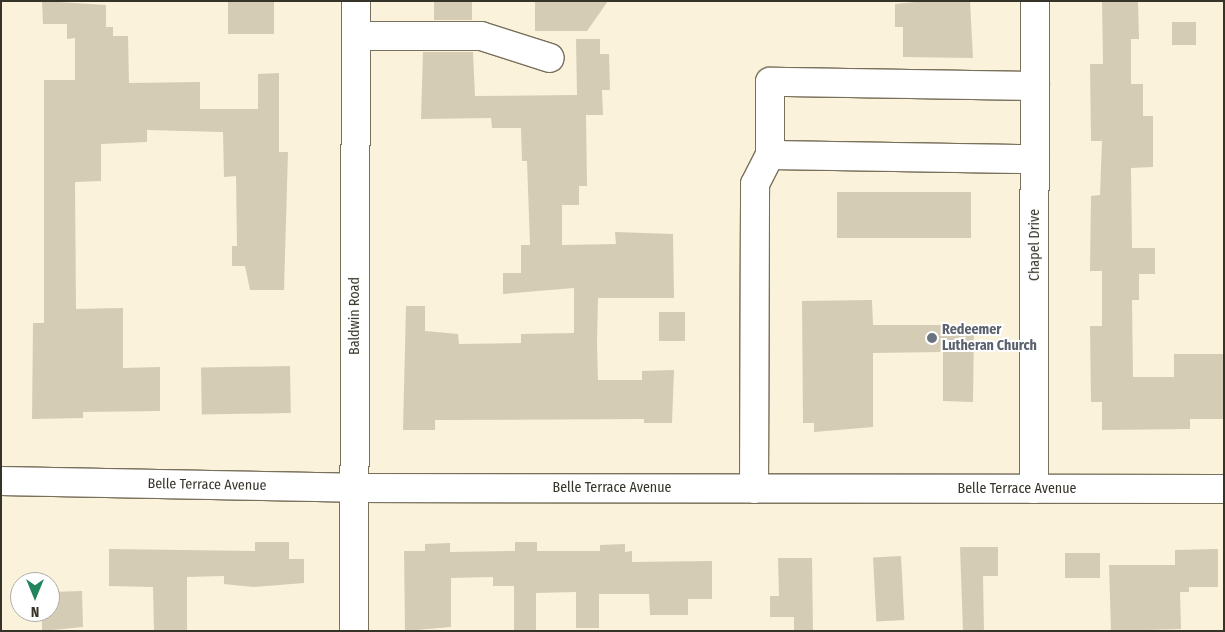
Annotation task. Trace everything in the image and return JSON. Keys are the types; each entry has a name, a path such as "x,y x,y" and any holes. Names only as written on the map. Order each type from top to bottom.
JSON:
{"street":[{"name":"Baldwin Road","path":"354,631 356,1"},
{"name":"Chapel Drive","path":"1034,489 1035,1"},
{"path":"356,36 481,36 550,58"},
{"path":"754,489 755,184 770,155 770,82 1035,86"},
{"path":"770,155 1035,159"},
{"name":"Belle Terrace Avenue","path":"1,481 354,488 1224,490"}],"building":[{"path":"42,1 106,5 106,27 113,27 113,36 128,36 129,83 200,82 200,109 258,109 258,74 279,73 279,152 288,152 284,290 250,290 245,266 232,266 232,246 237,246 236,176 224,177 223,132 147,130 147,142 101,144 101,181 75,182 76,309 123,308 123,368 160,367 160,411 83,412 83,418 32,419 33,323 44,323 44,80 75,80 75,38 67,39 67,24 43,24"},
{"path":"228,1 274,1 274,34 228,34"},
{"path":"434,1 472,1 472,20 434,20"},
{"path":"535,1 608,1 587,31 535,31"},
{"path":"926,1 970,1 973,58 903,57 903,27 895,27 895,4"},
{"path":"1102,1 1138,1 1139,39 1131,39 1131,84 1143,84 1143,116 1153,116 1153,167 1131,168 1132,248 1155,248 1155,274 1139,274 1139,300 1132,300 1133,377 1174,377 1174,354 1224,354 1224,419 1190,419 1190,429 1102,430 1102,402 1091,402 1090,326 1102,326 1102,271 1090,271 1091,196 1100,195 1102,141 1091,141 1090,64 1103,64"},
{"path":"1172,22 1196,22 1196,45 1172,45"},
{"path":"576,39 600,39 600,54 609,54 610,90 602,90 603,115 586,115 587,186 579,186 579,205 562,205 562,245 616,244 615,232 673,234 674,298 598,298 597,343 598,380 642,380 642,371 674,370 672,423 644,423 644,419 435,420 435,430 403,430 406,306 425,306 425,331 458,334 459,344 521,343 521,334 574,333 574,288 503,294 503,273 521,273 521,245 530,245 527,161 522,161 521,128 492,128 491,118 421,119 423,52 473,52 475,96 577,95"},
{"path":"837,192 971,192 971,238 837,238"},
{"path":"872,300 873,325 974,325 973,402 943,401 943,352 873,353 873,427 814,432 814,423 803,423 802,301"},
{"path":"659,312 685,312 685,341 659,341"},
{"path":"290,366 291,413 202,415 201,368"},
{"path":"255,542 289,542 289,559 304,559 304,583 253,587 224,584 224,576 187,577 187,631 154,631 153,587 109,586 109,549 255,551"},
{"path":"515,542 537,542 537,551 600,551 600,545 625,544 625,552 632,551 632,562 712,561 712,599 688,599 688,615 650,615 649,594 599,594 599,628 576,628 576,592 536,593 536,631 514,631 514,586 493,586 493,577 451,578 451,627 405,631 404,551 425,551 425,544 450,543 450,552 515,551"},
{"path":"960,547 998,547 998,576 983,576 984,631 963,631"},
{"path":"1218,549 1218,587 1189,587 1189,592 1180,592 1181,629 1111,631 1109,565 1175,565 1175,550"},
{"path":"1065,553 1100,553 1100,578 1065,578"},
{"path":"901,556 904,620 876,621 873,557"},
{"path":"778,558 812,558 813,631 794,631 794,617 770,617 770,596 779,596"},
{"path":"82,591 83,627 42,631 42,622 60,622 60,592"}],"place":[{"name":"Redeemer Lutheran Church","path":"932,338"}]}
